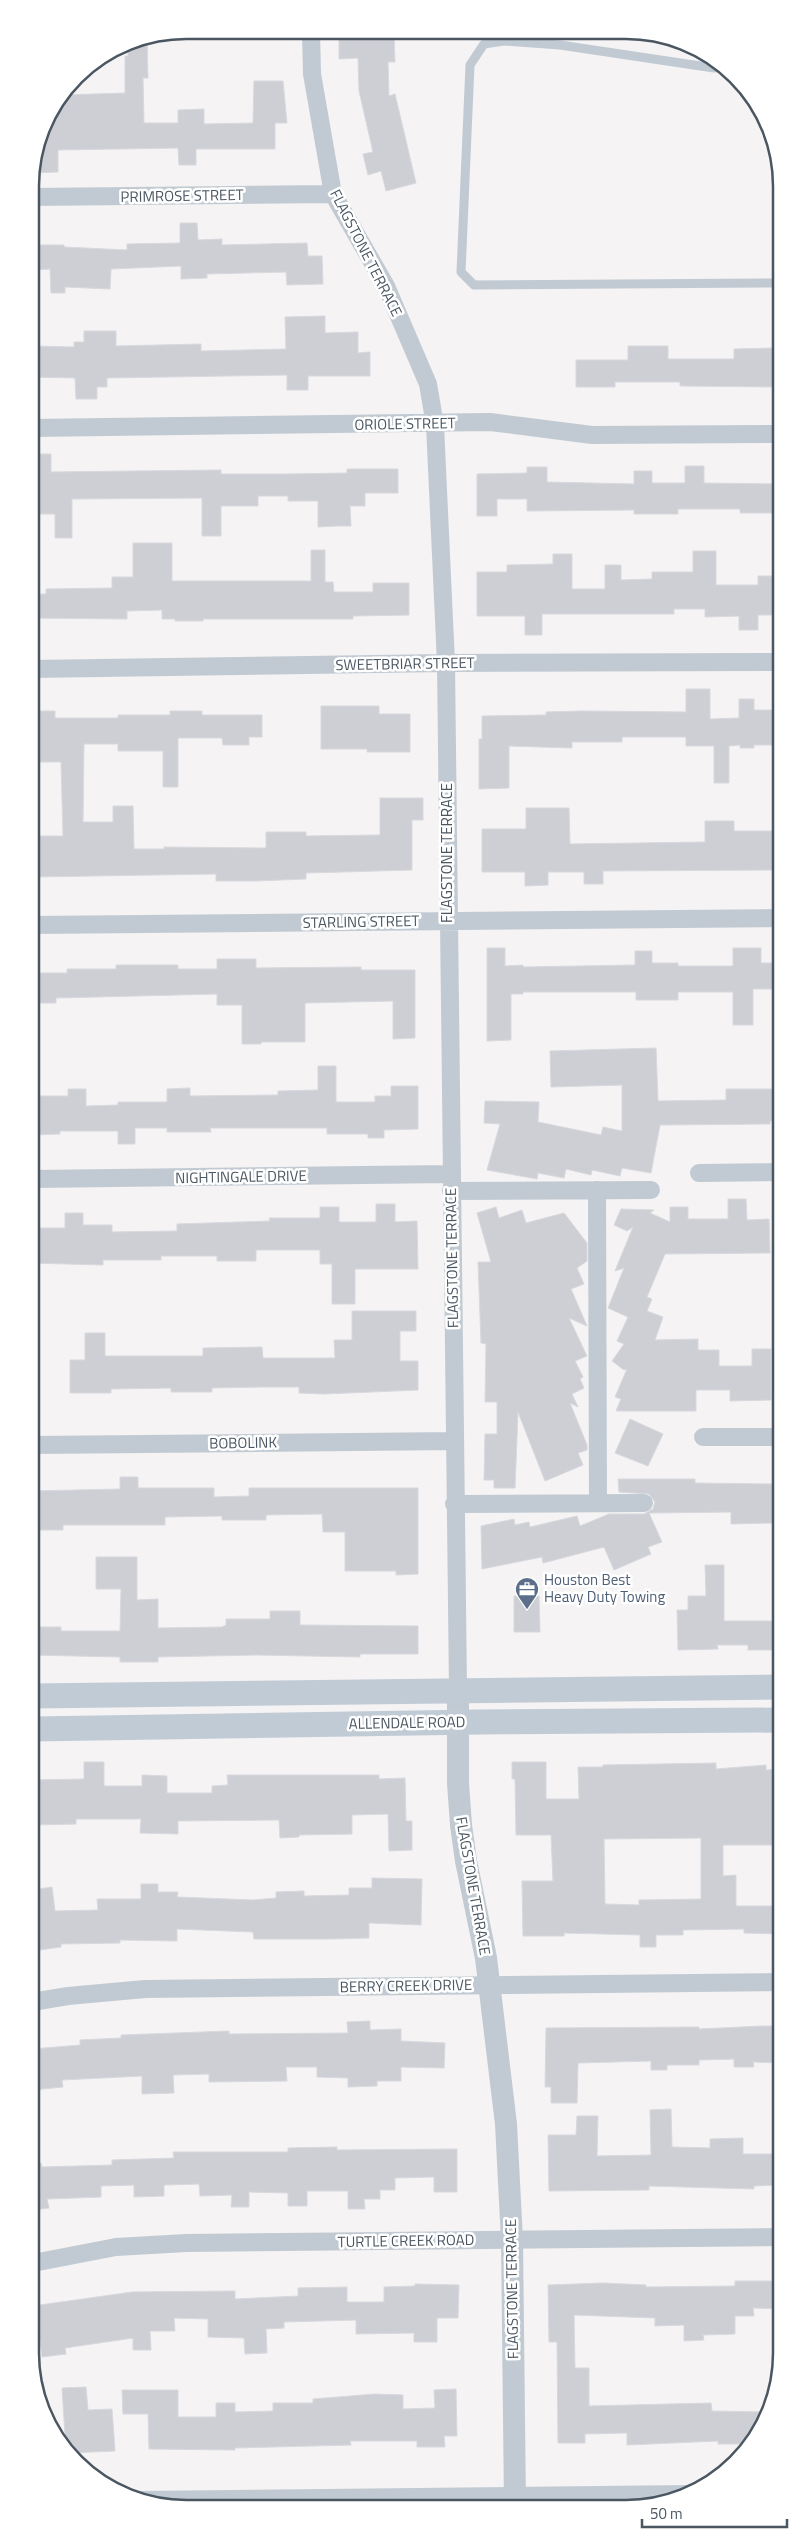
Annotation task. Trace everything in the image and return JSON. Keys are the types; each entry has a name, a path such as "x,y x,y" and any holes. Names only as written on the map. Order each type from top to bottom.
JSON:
{"main road":[{"path":"39,1696 458,1689 773,1687"},
{"path":"713,1688 714,1721"},
{"path":"200,1693 200,1727"},
{"name":"ALLENDALE ROAD","path":"39,1729 458,1722 773,1720"}],"street":[{"name":"FLAGSTONE TERRACE","path":"311,39 312,74 333,194 386,286 428,384 435,424 446,663 447,921 458,1783 462,1825 489,1985 506,2124 512,2240 515,2500"},
{"name":"PRIMROSE STREET","path":"39,197 333,194"},
{"name":"ORIOLE STREET","path":"39,428 490,422 592,436 773,434"},
{"name":"SWEETBRIAR STREET","path":"39,669 446,663 773,662"},
{"name":"STARLING STREET","path":"39,925 773,918"},
{"path":"699,1173 773,1172"},
{"name":"NIGHTINGALE DRIVE","path":"39,1179 451,1183 597,1190 651,1190"},
{"path":"597,1190 598,1503"},
{"path":"703,1437 773,1437"},
{"name":"BOBOLINK","path":"39,1446 454,1441"},
{"path":"454,1504 644,1503"},
{"name":"BERRY CREEK DRIVE","path":"39,2001 68,1996 145,1989 773,1982"},
{"name":"TURTLE CREEK ROAD","path":"39,2262 116,2247 186,2243 773,2237"},
{"path":"540,2500 662,2495"}],"lane":[{"path":"714,68 560,45 504,41 484,44 470,65 461,272 474,285 773,282"}],"building":[{"path":"339,39 394,39 395,62 388,62 389,96 395,94 416,183 386,191 381,171 368,175 363,154 373,152 359,91 358,58 339,59"},
{"path":"147,44 148,78 143,78 144,123 178,123 178,110 204,109 204,124 253,123 254,81 283,81 287,123 275,123 275,149 196,149 196,165 179,165 178,148 58,150 58,172 40,173 50,129 58,112 71,95 125,93 125,56 128,56 128,50"},
{"path":"180,223 197,223 198,240 222,239 222,245 307,243 308,256 322,256 323,284 287,285 286,272 207,274 207,278 181,279 181,266 111,269 110,289 65,287 65,293 51,293 50,269 39,270 39,245 127,250 127,244 180,243"},
{"path":"325,316 325,333 358,332 358,353 370,352 370,376 308,376 308,390 287,390 287,375 107,378 107,387 97,387 97,399 76,399 75,378 39,377 39,346 74,347 74,342 84,342 84,331 116,331 116,346 201,344 201,351 286,349 285,317"},
{"path":"628,346 668,346 668,359 734,359 734,349 773,348 773,387 680,386 680,382 615,382 615,387 576,387 576,360 628,360"},
{"path":"39,454 51,454 51,472 221,470 221,474 288,474 347,473 347,469 398,469 398,493 365,493 365,506 350,506 351,526 318,527 318,501 288,501 288,496 258,496 258,506 221,506 221,536 202,536 202,498 72,499 72,538 55,538 55,514 39,514"},
{"path":"685,466 704,466 704,483 773,484 773,513 740,513 740,509 678,509 678,514 634,514 634,510 527,511 527,499 497,499 497,516 477,516 477,474 527,473 527,467 547,467 547,482 634,484 634,471 652,471 652,483 685,483"},
{"path":"133,543 172,543 172,581 311,581 311,550 325,550 325,582 333,582 334,592 373,592 373,583 409,583 409,615 353,616 353,619 203,619 203,621 175,621 175,619 162,619 162,610 127,611 127,619 39,618 39,594 46,594 46,589 112,588 112,577 133,577"},
{"path":"693,551 716,551 716,585 758,585 758,576 773,576 773,615 758,615 758,630 739,630 739,616 705,617 705,609 674,609 674,614 542,614 542,635 525,635 525,616 477,616 477,572 507,572 507,565 553,564 553,554 572,554 572,589 605,589 605,565 621,565 621,580 652,579 652,572 693,572"},
{"path":"686,689 710,689 710,719 739,718 739,699 754,699 754,710 773,710 773,745 754,745 754,748 740,748 740,745 729,746 729,783 714,783 714,746 686,746 686,737 622,737 622,742 572,742 572,748 509,746 509,788 479,789 479,739 482,739 482,716 546,715 546,712 581,711 686,712"},
{"path":"321,706 379,706 379,714 410,714 410,752 367,752 367,749 321,749"},
{"path":"39,711 55,711 55,718 118,718 118,715 170,715 170,711 202,711 202,715 262,715 262,737 249,737 249,745 223,745 222,738 178,738 178,787 163,787 163,751 118,751 118,744 84,744 83,822 113,822 113,806 133,806 134,849 164,849 164,847 266,848 266,832 306,832 306,836 380,835 380,798 423,798 423,820 412,820 412,870 306,873 306,879 255,881 216,881 216,874 39,877 39,836 63,836 61,762 39,762"},
{"path":"526,808 569,808 570,844 705,842 705,821 734,821 734,831 773,831 773,870 603,871 603,884 584,884 584,872 548,872 548,885 525,886 525,872 482,872 482,829 526,829"},
{"path":"487,948 505,948 505,966 523,965 523,967 635,965 635,951 652,951 652,963 678,963 678,966 733,966 733,948 761,948 761,963 773,963 773,989 753,989 753,1025 733,1025 733,992 678,992 678,1000 636,1000 636,992 523,992 523,994 511,994 511,1040 487,1041"},
{"path":"217,959 256,959 256,968 361,967 361,970 415,970 415,1038 393,1039 393,1001 305,1003 305,1042 261,1042 261,1044 242,1044 242,1005 217,1005 217,994 56,998 56,1003 39,1003 39,973 67,973 67,969 116,969 116,965 178,965 178,969 217,969"},
{"path":"656,1048 658,1101 726,1100 726,1089 773,1089 773,1121 770,1121 770,1124 660,1125 651,1173 622,1168 620,1176 592,1170 591,1175 566,1169 564,1178 538,1173 537,1179 487,1170 500,1124 484,1123 485,1101 539,1102 538,1122 601,1135 603,1127 622,1131 622,1085 551,1087 550,1051"},
{"path":"318,1066 336,1066 336,1102 375,1102 375,1096 391,1096 391,1086 418,1086 418,1129 384,1130 384,1138 368,1138 368,1134 327,1134 327,1128 210,1128 211,1132 167,1132 167,1128 135,1128 135,1144 118,1144 118,1131 60,1131 60,1134 39,1135 39,1096 68,1096 68,1089 86,1089 86,1106 118,1105 118,1102 167,1102 167,1089 190,1088 190,1096 278,1095 278,1091 318,1090"},
{"path":"728,1199 746,1199 747,1220 769,1219 770,1253 665,1254 647,1297 652,1299 647,1311 663,1317 655,1340 698,1339 698,1350 719,1350 719,1366 752,1366 752,1349 771,1349 771,1400 730,1401 730,1390 696,1390 696,1411 616,1411 621,1399 615,1397 627,1369 624,1370 612,1361 624,1344 617,1341 628,1317 608,1308 624,1268 615,1271 633,1227 627,1231 614,1225 621,1209 654,1210 650,1213 670,1222 670,1207 688,1207 688,1219 728,1219"},
{"path":"376,1204 395,1204 395,1222 417,1221 418,1269 355,1269 355,1304 332,1304 332,1264 320,1264 320,1250 256,1250 256,1261 217,1261 217,1256 161,1256 161,1260 103,1260 103,1265 39,1263 39,1228 65,1228 65,1213 83,1213 83,1225 112,1225 112,1232 177,1231 177,1224 270,1221 269,1218 320,1218 320,1207 339,1207 339,1222 376,1222"},
{"path":"496,1207 499,1218 522,1210 526,1223 564,1213 587,1243 587,1261 577,1268 584,1284 571,1289 587,1326 569,1318 587,1356 575,1361 583,1377 580,1379 584,1388 572,1394 578,1407 570,1403 587,1445 587,1450 578,1453 583,1465 545,1481 518,1412 515,1488 494,1488 494,1480 484,1480 485,1434 497,1434 497,1402 485,1402 486,1344 481,1343 478,1262 491,1262 477,1213"},
{"path":"352,1311 416,1311 416,1331 400,1331 400,1361 418,1361 418,1390 324,1394 299,1393 299,1387 263,1387 212,1388 212,1392 171,1392 171,1388 111,1389 111,1393 70,1393 70,1360 85,1360 85,1333 105,1333 105,1356 203,1356 203,1348 262,1347 263,1358 335,1358 334,1340 352,1340"},
{"path":"630,1419 663,1434 648,1466 615,1453"},
{"path":"120,1477 138,1477 138,1488 214,1488 214,1497 249,1496 249,1488 418,1488 418,1574 396,1575 396,1571 345,1571 345,1532 323,1532 322,1514 266,1515 266,1520 222,1520 222,1516 165,1517 165,1525 63,1525 63,1530 39,1530 39,1491 120,1489"},
{"path":"618,1479 695,1479 695,1483 773,1484 773,1523 731,1524 731,1512 649,1513 662,1542 648,1547 651,1554 614,1570 604,1547 543,1563 542,1557 482,1569 481,1526 514,1519 515,1525 529,1522 530,1527 577,1516 580,1526 609,1514 644,1514 653,1509 655,1502 649,1494 619,1492"},
{"path":"96,1557 137,1557 137,1600 158,1599 158,1628 222,1627 226,1625 226,1619 270,1619 270,1611 300,1611 300,1625 418,1626 418,1654 360,1654 360,1657 257,1655 158,1657 158,1662 120,1662 120,1657 39,1655 39,1627 61,1627 61,1631 120,1631 121,1589 96,1589"},
{"path":"705,1565 724,1565 724,1621 773,1621 773,1650 748,1650 748,1645 717,1645 718,1649 678,1650 677,1610 688,1610 688,1596 706,1596"},
{"path":"514,1596 539,1596 540,1632 514,1632"},
{"path":"84,1762 104,1762 104,1786 142,1786 142,1775 167,1776 167,1793 212,1793 212,1786 228,1785 227,1775 379,1775 379,1779 405,1778 406,1821 412,1821 412,1850 389,1851 388,1814 352,1815 352,1834 299,1835 299,1837 280,1838 279,1820 178,1821 178,1834 140,1833 141,1819 76,1819 76,1824 39,1825 39,1780 84,1779"},
{"path":"512,1762 546,1762 546,1799 579,1799 578,1767 716,1763 716,1769 766,1765 766,1770 773,1770 773,1845 723,1845 723,1876 736,1875 736,1906 773,1906 773,1934 744,1933 744,1929 683,1930 683,1935 656,1935 656,1947 640,1947 640,1935 564,1933 564,1936 523,1936 522,1881 553,1881 551,1835 516,1835 515,1779 512,1779","holes":["701,1838 701,1899 639,1900 639,1905 605,1904 604,1839"]},
{"path":"372,1878 422,1879 421,1925 369,1923 369,1938 332,1939 254,1939 253,1932 177,1929 177,1941 120,1940 120,1943 61,1944 61,1947 39,1950 39,1889 52,1887 55,1911 98,1910 97,1899 141,1899 141,1884 158,1884 158,1892 178,1892 177,1897 253,1900 276,1898 276,1892 304,1891 304,1896 349,1895 349,1888 372,1888"},
{"path":"370,2021 370,2030 401,2029 401,2041 445,2043 444,2068 401,2067 401,2081 377,2081 377,2086 348,2087 348,2078 317,2077 317,2067 286,2067 287,2081 209,2082 209,2074 173,2075 174,2093 142,2094 142,2076 62,2080 63,2087 39,2089 39,2048 80,2045 80,2040 121,2038 121,2035 229,2031 229,2034 348,2033 347,2022"},
{"path":"773,2026 773,2063 753,2062 754,2067 734,2067 734,2059 699,2060 699,2065 667,2065 667,2070 651,2070 651,2061 578,2063 577,2103 551,2103 551,2087 545,2087 546,2028 699,2027 699,2029"},
{"path":"671,2109 672,2147 710,2148 710,2139 743,2138 743,2154 773,2154 773,2185 754,2186 754,2189 649,2186 649,2190 549,2191 548,2135 576,2135 577,2116 598,2116 597,2156 651,2155 650,2110"},
{"path":"337,2147 337,2150 457,2149 457,2192 434,2192 434,2177 395,2178 395,2190 380,2190 380,2199 364,2199 365,2209 348,2209 348,2191 307,2191 307,2206 288,2206 288,2193 249,2192 249,2207 231,2207 232,2195 200,2196 199,2184 164,2185 164,2196 134,2197 134,2185 101,2186 101,2197 47,2199 49,2208 39,2209 39,2163 41,2163 42,2167 112,2165 112,2160 174,2158 173,2152 288,2152 288,2148"},
{"path":"735,2281 773,2281 773,2309 753,2308 754,2316 735,2316 735,2334 703,2335 704,2340 684,2341 684,2325 655,2326 655,2318 574,2315 575,2368 589,2368 589,2406 711,2403 712,2411 761,2412 754,2427 742,2444 718,2444 718,2441 627,2445 627,2433 585,2434 585,2443 558,2443 557,2342 549,2342 548,2285 603,2283 646,2285 646,2287 735,2286"},
{"path":"415,2284 459,2285 458,2318 437,2318 437,2342 414,2342 414,2333 356,2334 356,2320 284,2322 284,2328 266,2329 267,2353 245,2354 244,2338 208,2337 208,2319 174,2318 175,2331 150,2331 151,2350 133,2350 133,2338 65,2348 66,2354 42,2357 39,2341 39,2305 132,2292 235,2291 235,2299 298,2296 298,2288 347,2287 347,2302 384,2302 384,2287 415,2286"},
{"path":"86,2387 88,2410 112,2409 115,2451 78,2453 69,2443 65,2437 62,2388"},
{"path":"456,2389 457,2436 444,2436 445,2447 417,2447 417,2441 350,2441 351,2445 235,2448 235,2450 149,2449 148,2414 123,2414 122,2390 178,2390 178,2417 216,2417 216,2403 235,2403 235,2412 273,2411 273,2403 313,2403 313,2399 375,2394 403,2395 403,2409 435,2408 434,2390"}],"place":[{"name":"Houston Best Heavy Duty Towing","path":"527,1610"}]}
